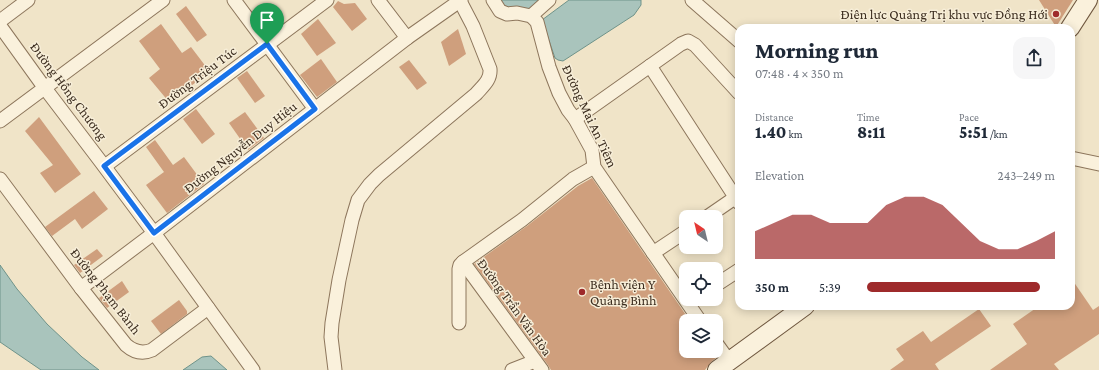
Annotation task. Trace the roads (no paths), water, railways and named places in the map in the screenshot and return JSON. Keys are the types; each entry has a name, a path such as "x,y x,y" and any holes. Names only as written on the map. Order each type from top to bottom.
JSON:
{"main road":[{"path":"1073,24 1088,0"},
{"path":"723,366 800,310"}],"street":[{"path":"0,21 28,0"},
{"path":"0,121 163,0"},
{"path":"234,0 315,109"},
{"name":"Đường Triệu Túc","path":"104,166 327,0"},
{"path":"378,0 407,38"},
{"path":"335,370 330,337 332,322 339,280 352,220 358,200 379,175 476,94 488,81 490,69 473,26 460,0"},
{"name":"Đường Nguyễn Duy Hiệu","path":"82,288 407,38 460,0"},
{"path":"493,0 500,11 507,14 517,13 531,16 549,0"},
{"path":"692,0 735,38"},
{"name":"Đường Mai An Tiêm","path":"531,16 537,22 549,67 559,93 592,150 594,167 653,253 679,285"},
{"name":"Đường Hồng Chương","path":"0,26 154,233 252,370"},
{"path":"575,119 681,44 688,41 695,45 735,89"},
{"path":"650,66 735,194"},
{"path":"1075,159 1099,164"},
{"path":"459,323 460,265 522,220 573,179 594,167"},
{"name":"Đường Phạm Bành","path":"0,179 130,349 146,353 152,350 208,308"},
{"path":"719,210 735,201"},
{"path":"653,253 679,236"},
{"name":"Đường Trần Văn Hòa","path":"463,262 538,366"},
{"path":"723,280 735,273"},
{"path":"512,370 538,366"}],"water":[{"path":"497,0 542,0 526,12 509,11"},
{"path":"569,0 641,0 641,5 634,15 563,61 555,58 542,20"},
{"path":"0,265 17,289 47,324 82,357 99,370 41,370 0,342"},
{"path":"211,356 227,370 183,370 202,357"}],"place":[{"name":"Điện lực Quảng Trị khu vực Đồng Hới","path":"1056,14"},
{"name":"Bệnh viện Y Quảng Bình","path":"582,292"}]}
